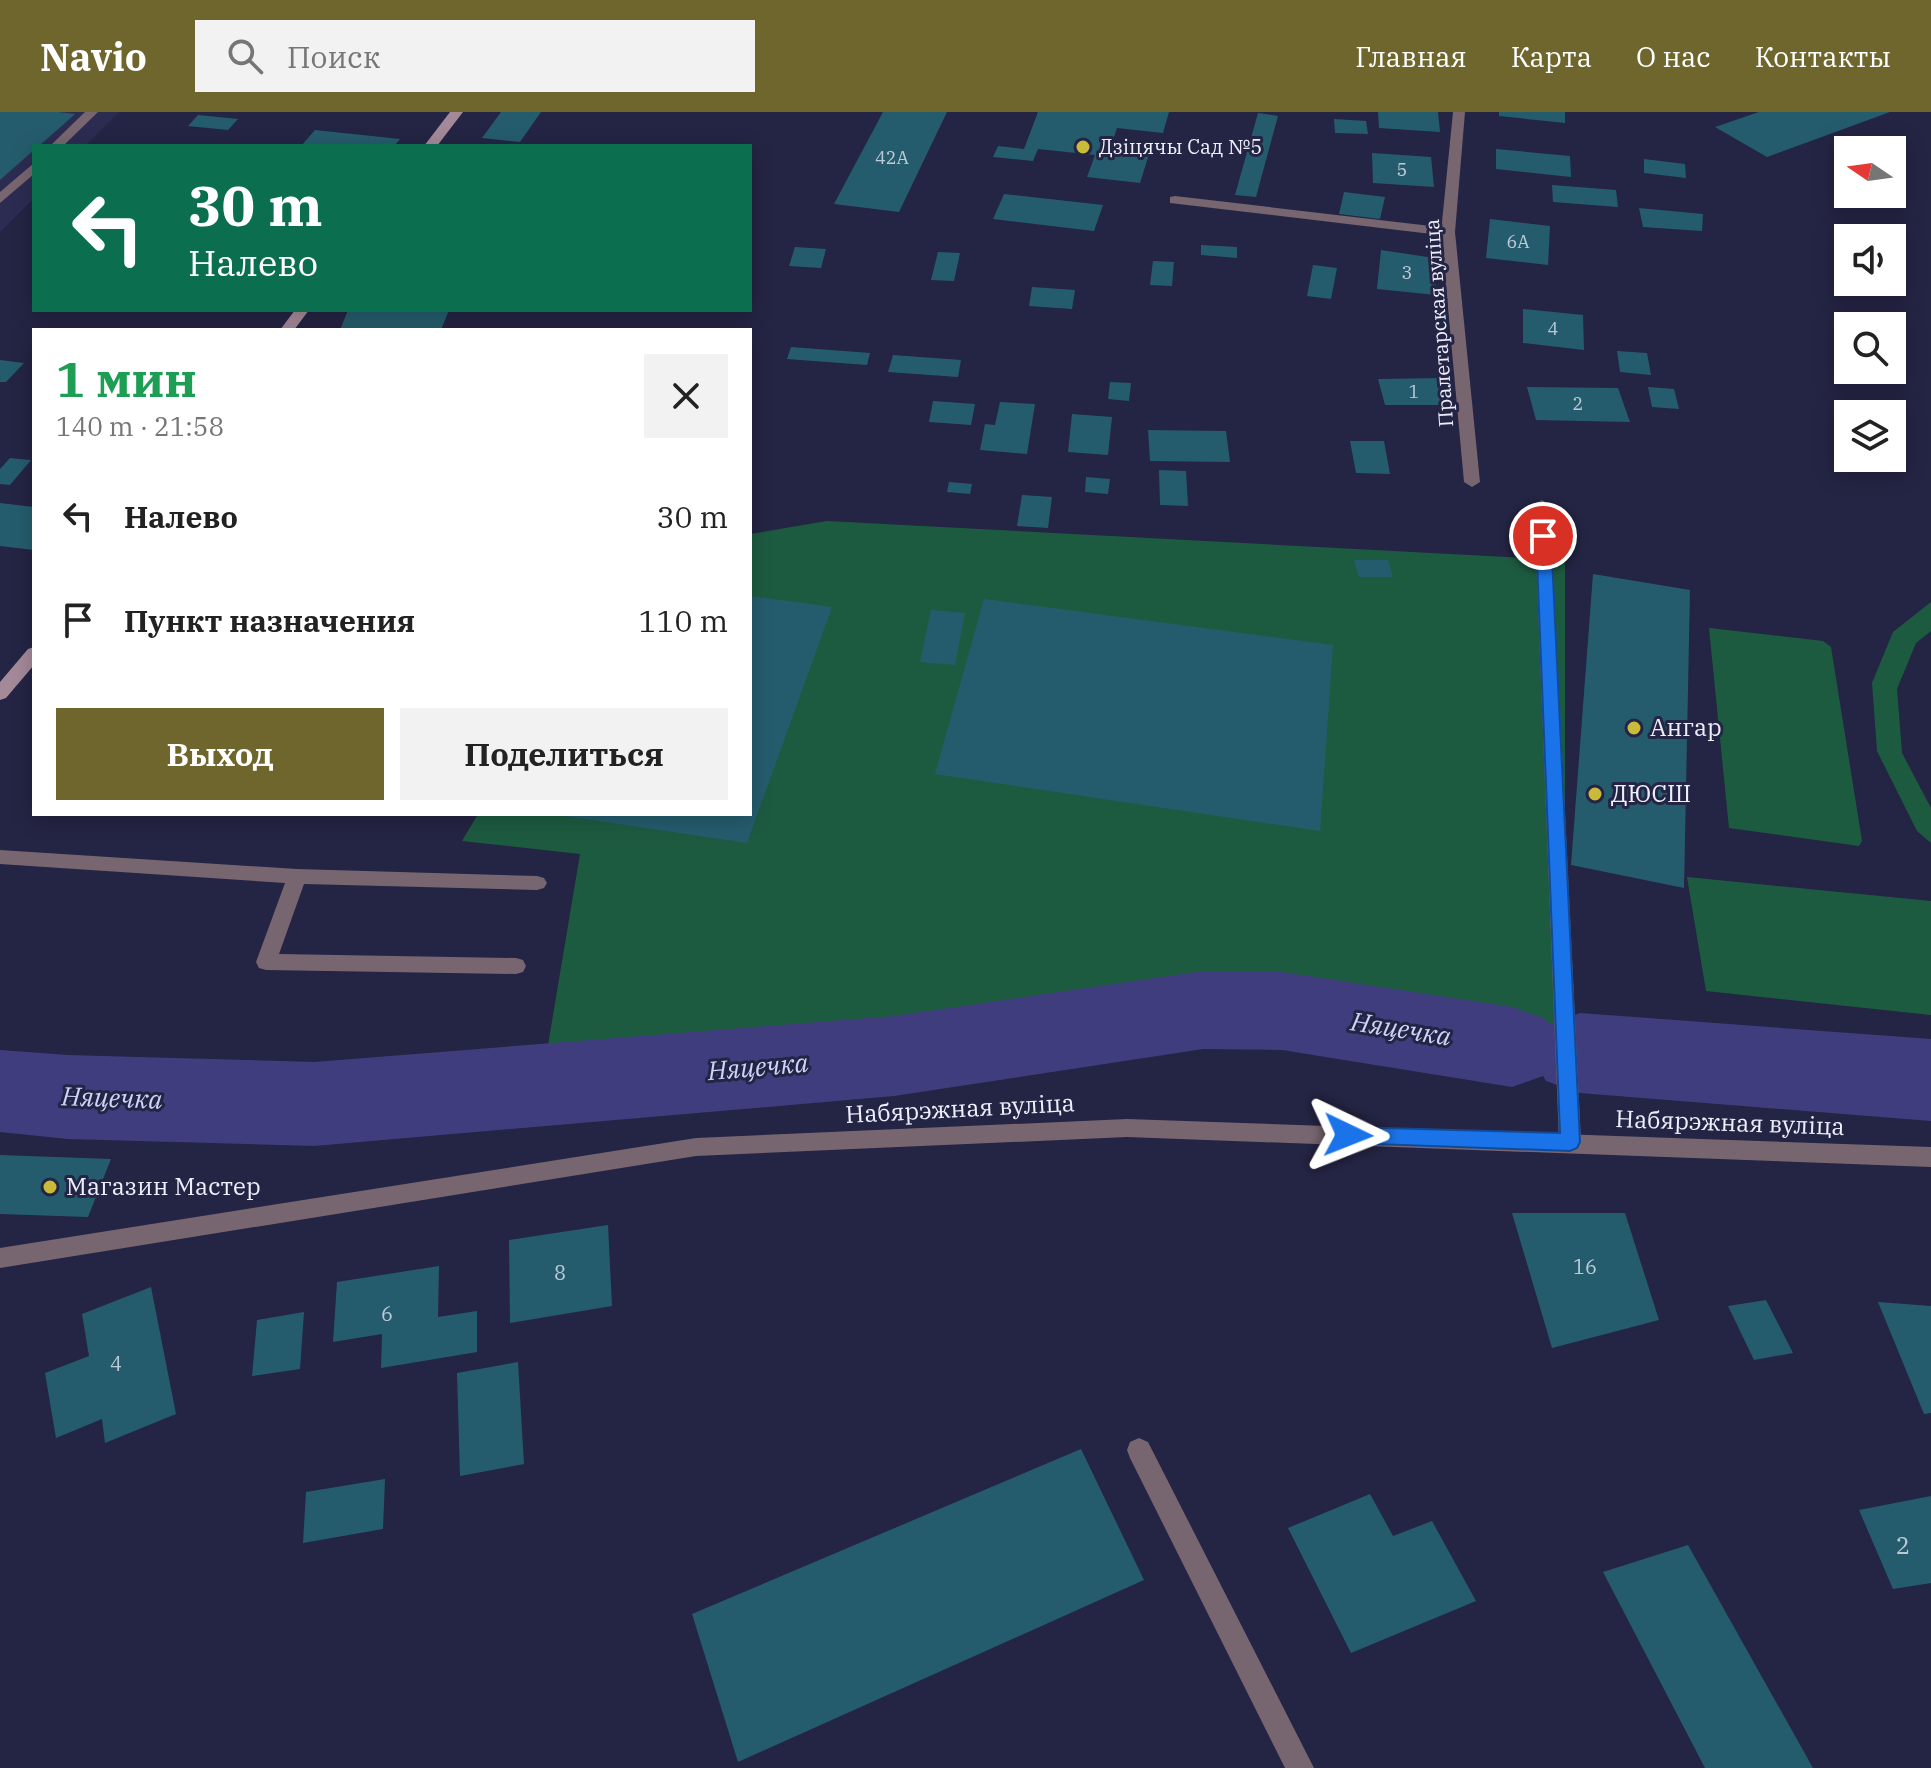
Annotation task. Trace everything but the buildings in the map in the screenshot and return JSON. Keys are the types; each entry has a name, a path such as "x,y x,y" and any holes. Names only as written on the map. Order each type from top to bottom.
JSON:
{"main road":[{"path":"432,144 457,112"},
{"path":"0,694 32,655"}],"street":[{"path":"58,144 92,112"},
{"name":"Пралетарская вуліца","path":"1459,112 1448,232 1472,482"},
{"path":"0,199 32,169"},
{"path":"1175,200 1448,232"},
{"path":"1542,505 1570,1142"},
{"path":"0,857 297,876 537,883"},
{"path":"297,876 266,962 516,966"},
{"name":"Набярэжная вуліца","path":"0,1258 696,1147 1127,1128 1931,1157"},
{"path":"1139,1450 1300,1768"}],"shaded area":[{"path":"0,112 119,112 87,144 32,144 32,200 0,232"}],"green space":[{"path":"827,521 1565,560 1565,1039 1315,995 1157,992 864,1037 548,1045 580,854 462,841 477,816 752,816 752,534"},
{"path":"1931,602 1931,631 1916,643 1897,689 1902,753 1931,808 1931,843 1917,831 1877,751 1872,683 1893,632"},
{"path":"1709,628 1823,641 1831,647 1862,841 1859,846 1729,828"},
{"path":"1687,877 1931,901 1931,1015 1706,991"}],"waterway":[{"name":"Няцечка","path":"0,1091 68,1097 314,1104 894,1056 1203,1010 1282,1011 1512,1047"},
{"name":"Няцечка","path":"1580,1053 1931,1080"}],"place":[{"name":"Дзіцячы Сад №5","path":"1083,147"},
{"name":"Ангар","path":"1634,728"},
{"name":"ДЮСШ","path":"1595,794"},
{"name":"Магазин Мастер","path":"50,1187"}],"route":[{"path":"1348,1135 1570,1142 1543,536"}]}
